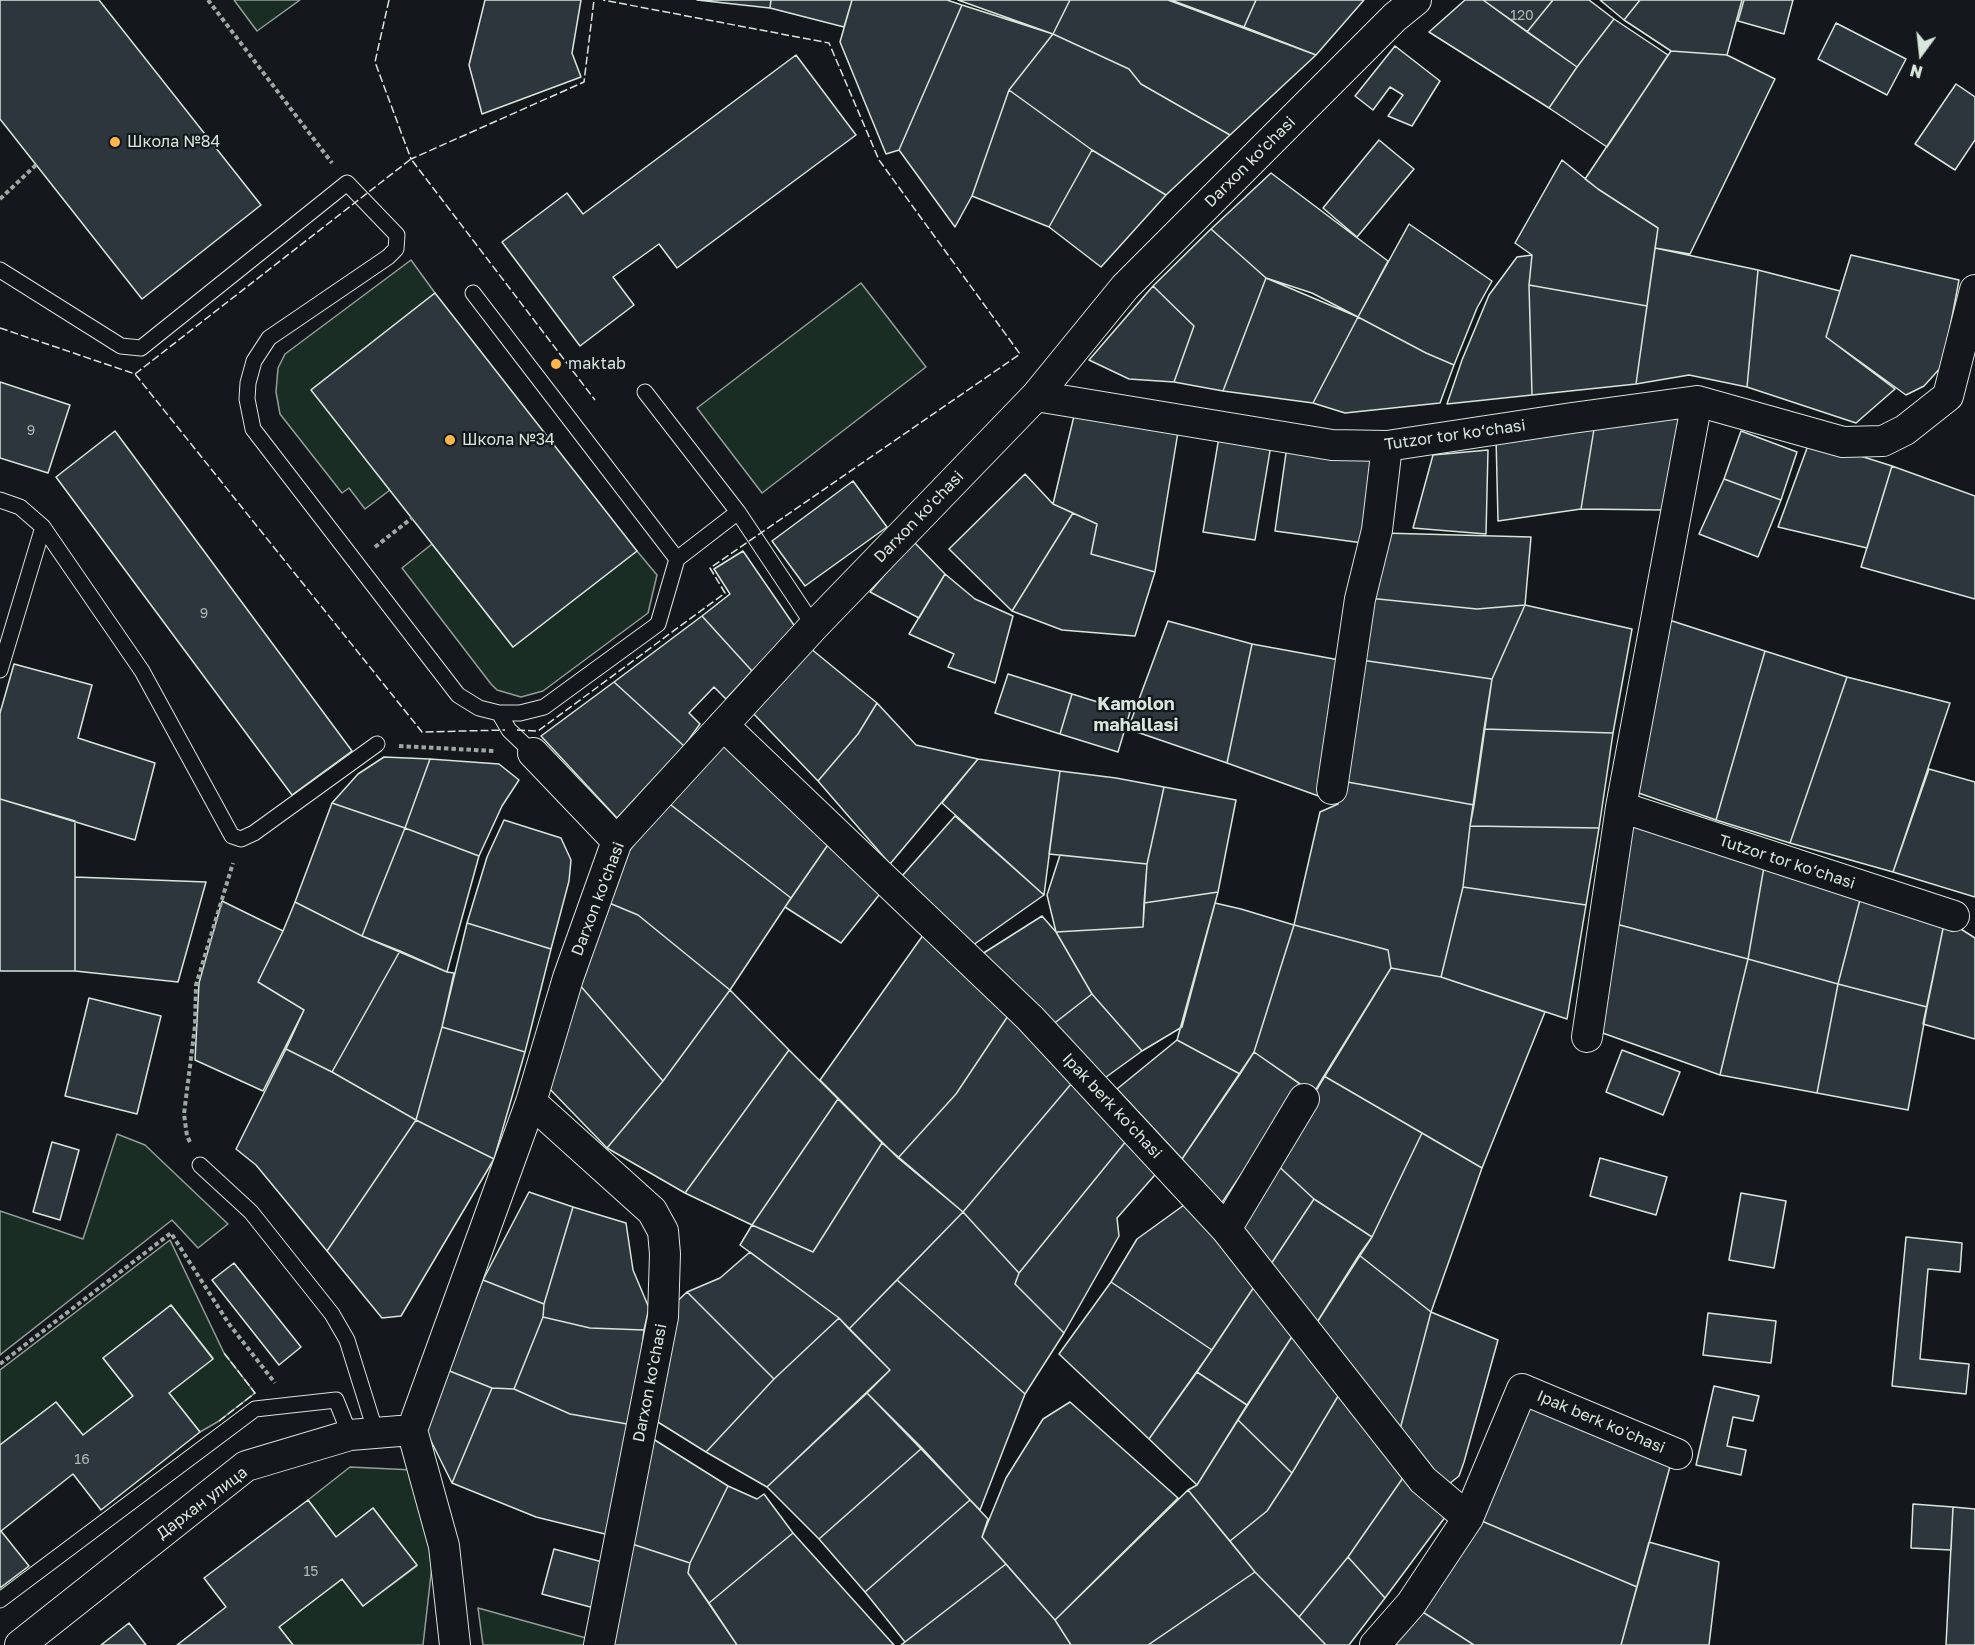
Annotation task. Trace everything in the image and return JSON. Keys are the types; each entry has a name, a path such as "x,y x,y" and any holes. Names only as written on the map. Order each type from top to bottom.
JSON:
{"street":[{"name":"Darxon ko'chasi","path":"412,1430 531,1102 568,978 617,841 814,626 1036,396 1125,287 1395,17 1416,0"},
{"name":"Tutzor tor ko‘chasi","path":"1036,396 1332,445 1387,446 1697,401 1843,442 1883,441 1905,430 1948,396 1975,290"},
{"path":"1587,1037 1621,807 1697,401"},
{"path":"1332,789 1360,599 1377,530 1387,446"},
{"name":"Ipak berk ko'chasi","path":"723,725 1030,1018 1226,1230 1422,1480 1468,1518"},
{"path":"533,753 617,841"},
{"name":"Tutzor tor ko‘chasi","path":"1621,807 1954,916"},
{"path":"1226,1230 1304,1099"},
{"name":"Darxon ko'chasi","path":"531,1102 652,1211 663,1231 665,1254 663,1317 599,1645"},
{"name":"Ipak berk ko'chasi","path":"1376,1645 1411,1604 1468,1518 1522,1389 1677,1454"},
{"path":"412,1430 444,1546 455,1645"},
{"name":"Дархан улица","path":"20,1645 246,1466 363,1434 412,1430"}],"lane":[{"path":"0,270 121,346 141,348 347,183 397,236 396,249 388,257 269,338 254,362 248,383 247,399 253,429 317,515 458,695 479,708 499,713 520,713 544,706 658,624 677,559 738,512"},
{"path":"473,293 677,559"},
{"path":"645,392 738,512 814,626"},
{"path":"0,500 20,507 43,526 142,671 232,836 241,839 254,834 377,744"},
{"path":"0,670 5,636 43,526"},
{"path":"499,713 509,730 533,753"},
{"path":"200,1165 251,1212 332,1314 348,1340 363,1434"},
{"path":"0,1600 255,1409 336,1400 363,1434"}],"path":[{"path":"208,0 347,183"},
{"path":"0,199 36,165"},
{"path":"374,549 412,518"},
{"path":"377,744 533,753"},
{"path":"200,1165 187,1136 184,1113 195,1026 196,985 241,839"},
{"path":"0,1364 171,1233 229,1324 291,1406"}],"green space":[{"path":"234,0 300,0 257,31"},
{"path":"411,260 435,293 312,389 390,490 365,509 349,488 342,493 280,414 276,392 278,368 285,354"},
{"path":"861,283 926,367 762,493 697,408"},
{"path":"432,544 513,647 637,551 657,575 648,613 543,691 521,697 497,690 491,684 402,568"},
{"path":"117,1134 145,1145 228,1224 198,1248 172,1220 0,1355 0,1211 83,1239"},
{"path":"170,1240 224,1353 255,1393 219,1421 200,1432 169,1393 213,1358 171,1305 103,1358 133,1396 83,1435 56,1402 0,1445 0,1370"},
{"path":"350,1467 413,1470 438,1513 423,1645 293,1645 279,1627 342,1579 363,1606 417,1566 373,1508 336,1537 308,1500"},
{"path":"478,1608 586,1638 585,1645 483,1645"}],"building":[{"name":"Школа №84","path":"0,0 99,0 261,205 142,299 0,119"},
{"path":"485,0 581,0 572,53 581,77 482,114 469,65"},
{"path":"697,0 771,0 770,8"},
{"path":"771,0 852,0 844,27 770,8"},
{"path":"852,0 947,0 962,5 899,150 886,154 840,42"},
{"path":"958,0 1070,0 1053,34"},
{"path":"1070,0 1168,0 1316,55 1230,135 1141,84 1129,69 1053,34"},
{"path":"1171,0 1256,0 1244,27"},
{"path":"1256,0 1364,0 1316,55 1244,27"},
{"path":"1465,0 1483,0 1577,67 1549,108 1429,32"},
{"path":"1483,0 1553,0 1527,32"},
{"path":"1553,0 1589,0 1614,19 1577,67 1527,32"},
{"path":"1600,0 1640,0 1624,20"},
{"path":"1640,0 1742,0 1727,55 1671,51 1624,20"},
{"path":"1744,0 1793,0 1784,34 1738,21"},
{"path":"962,5 1053,34 1009,90 972,196 955,227 899,150"},
{"path":"1614,19 1668,55 1607,147 1549,108"},
{"path":"1836,23 1906,59 1887,95 1818,59"},
{"path":"1053,34 1129,69 1141,84 1230,135 1166,195 1092,150 1009,90"},
{"path":"1395,46 1440,81 1412,126 1388,116 1403,95 1390,87 1373,110 1355,96"},
{"path":"1671,51 1727,55 1775,79 1690,254 1655,248 1658,228 1585,179"},
{"path":"796,55 856,135 677,268 659,244 613,277 634,305 580,346 502,242 567,193 583,214"},
{"path":"1956,84 1975,97 1975,140 1955,170 1915,144"},
{"path":"1009,90 1092,150 1049,227 972,196"},
{"path":"1379,140 1414,169 1357,237 1323,208"},
{"path":"1092,150 1166,195 1101,267 1049,227"},
{"path":"1562,160 1598,189 1658,228 1647,306 1529,285 1532,255 1515,243"},
{"path":"1271,173 1388,261 1358,317 1266,278 1211,229"},
{"path":"1409,224 1492,281 1477,308 1454,365 1358,317"},
{"path":"1211,229 1266,278 1223,391 1174,382 1194,326 1153,286"},
{"path":"1655,248 1758,270 1747,387 1689,375 1636,384"},
{"path":"1532,255 1529,285 1532,395 1447,404 1462,360 1489,295 1517,257"},
{"path":"1851,255 1959,280 1943,365 1924,386 1906,395 1826,337"},
{"path":"1758,270 1840,291 1826,337 1895,389 1856,423 1747,387"},
{"path":"1266,278 1312,293 1358,317 1313,403 1223,391"},
{"path":"1529,285 1647,306 1636,384 1532,395"},
{"path":"1153,286 1194,326 1174,382 1129,379 1089,360"},
{"name":"Школа №34","path":"435,293 637,551 513,647 311,390"},
{"path":"1358,317 1454,365 1440,403 1345,413 1313,403"},
{"path":"0,382 70,405 48,473 0,458"},
{"path":"1681,406 1662,510 1581,509 1595,423"},
{"path":"1074,416 1178,432 1155,572 1091,554 1097,524 1053,504"},
{"path":"1595,423 1581,509 1498,521 1496,437"},
{"path":"115,431 352,751 292,795 56,477"},
{"path":"1220,431 1272,439 1255,540 1203,532"},
{"path":"1741,431 1797,452 1781,500 1724,479"},
{"path":"1288,439 1386,447 1370,544 1275,531"},
{"path":"1810,440 1892,466 1867,548 1778,527"},
{"path":"1488,450 1486,534 1413,528 1433,455"},
{"path":"1892,466 1975,496 1975,599 1861,567"},
{"path":"1025,474 1053,504 1073,513 1012,611 949,549"},
{"path":"1724,479 1781,500 1758,557 1699,534"},
{"path":"853,481 887,527 805,586 772,541"},
{"path":"1073,513 1097,524 1091,554 1155,572 1135,636 1062,630 1012,611"},
{"path":"1383,533 1531,537 1525,605 1477,609 1368,598"},
{"path":"913,541 945,574 919,618 870,592"},
{"path":"743,551 798,631 752,671 702,616 730,594 714,569"},
{"path":"945,574 975,599 1013,616 995,683 948,667 954,654 909,634"},
{"path":"1368,598 1477,609 1525,605 1492,679 1361,660"},
{"path":"1525,605 1632,629 1613,733 1484,729 1492,679"},
{"path":"702,616 752,671 726,699 714,687 689,713 700,724 684,746 614,682"},
{"path":"1663,618 1765,651 1716,820 1630,790"},
{"path":"1168,621 1252,644 1227,763 1128,729"},
{"path":"1252,644 1345,661 1324,798 1227,763"},
{"path":"810,648 877,703 858,734 818,781 750,710"},
{"path":"1765,651 1847,677 1790,843 1716,820"},
{"path":"1361,660 1492,679 1474,805 1342,781"},
{"path":"14,664 92,685 78,738 155,763 135,840 0,799 0,713"},
{"path":"1008,674 1072,694 1060,734 995,713"},
{"path":"1847,677 1950,703 1893,872 1790,843"},
{"path":"614,682 684,746 617,818 541,736"},
{"path":"1072,694 1130,712 1118,752 1060,734"},
{"path":"877,703 916,745 978,759 890,864 818,781 858,734"},
{"path":"1484,729 1613,733 1599,828 1470,826"},
{"path":"727,739 834,836 791,898 667,802"},
{"path":"384,757 430,759 405,828 332,803 358,774"},
{"path":"430,759 499,764 519,780 502,806 479,856 405,828"},
{"path":"978,759 1060,771 1044,895 942,803"},
{"path":"1929,769 1975,782 1975,897 1893,872"},
{"path":"1060,771 1164,787 1147,864 1049,854"},
{"path":"1342,781 1474,805 1463,887 1441,977 1391,968 1388,950 1294,925 1320,812 1338,804"},
{"path":"1164,787 1236,800 1218,892 1144,903 1147,864"},
{"path":"0,799 75,821 75,971 0,971"},
{"path":"667,802 791,898 730,990 638,915 602,900 626,855"},
{"path":"332,803 405,828 362,936 295,902"},
{"path":"955,816 1044,895 966,950 902,876"},
{"path":"504,820 561,838 571,860 569,881 551,949 467,923 487,857"},
{"path":"1626,820 1765,861 1748,959 1616,924"},
{"path":"1470,826 1599,828 1586,905 1463,887"},
{"path":"405,828 479,856 447,972 362,936"},
{"path":"834,836 887,885 841,943 785,907"},
{"path":"1060,855 1147,864 1143,927 1056,932 1047,895"},
{"path":"1765,861 1862,892 1838,984 1748,959"},
{"path":"75,877 206,882 178,982 75,971"},
{"path":"1463,887 1586,905 1567,1019 1441,977"},
{"path":"1218,892 1182,1027 1142,1051 1092,994 1056,932 1143,927 1144,903"},
{"path":"1862,892 1945,919 1927,1007 1838,984"},
{"path":"602,900 638,915 730,990 663,1081 578,983"},
{"path":"222,901 283,931 258,982 304,1010 263,1091 195,1060 199,983"},
{"path":"295,902 362,936 400,951 332,1072 286,1049 304,1010 258,982"},
{"path":"1215,903 1294,925 1254,1052 1240,1074 1177,1040"},
{"path":"1042,916 1056,932 1092,994 1052,1025 982,954"},
{"path":"1945,919 1975,938 1975,1039 1923,1024"},
{"path":"467,923 551,949 525,1052 442,1027"},
{"path":"1616,924 1748,959 1720,1075 1597,1031"},
{"path":"1294,925 1388,950 1391,968 1314,1094 1254,1052"},
{"path":"926,931 1012,1010 956,1094 898,1158 820,1080"},
{"path":"400,951 454,973 442,1027 416,1120 332,1072"},
{"path":"1748,959 1838,984 1817,1093 1720,1075"},
{"path":"1391,968 1441,977 1545,1012 1482,1168 1324,1076"},
{"path":"578,983 663,1081 607,1148 544,1083"},
{"path":"1838,984 1927,1007 1908,1110 1817,1093"},
{"path":"730,990 789,1050 685,1193 607,1148 663,1081"},
{"path":"1092,994 1142,1051 1102,1080 1052,1025"},
{"path":"89,998 161,1016 137,1114 65,1096"},
{"path":"1012,1010 1077,1077 963,1212 898,1158 956,1094"},
{"path":"442,1027 525,1052 494,1159 416,1120"},
{"path":"1177,1040 1240,1074 1182,1159 1117,1089"},
{"path":"286,1049 332,1072 416,1120 327,1251 256,1165 236,1149"},
{"path":"789,1050 838,1099 752,1225 685,1193"},
{"path":"1622,1050 1680,1072 1663,1115 1606,1092"},
{"path":"1254,1052 1302,1085 1221,1204 1182,1159"},
{"path":"1324,1076 1422,1133 1372,1237 1314,1199 1273,1161"},
{"path":"1077,1077 1131,1135 1019,1273 963,1212"},
{"path":"838,1099 882,1143 813,1252 752,1225"},
{"path":"416,1120 494,1159 401,1316 382,1318 327,1251"},
{"path":"1422,1133 1482,1168 1431,1312 1359,1255 1372,1237"},
{"path":"1131,1135 1161,1168 1117,1218 1119,1236 1064,1333 1015,1284 1019,1273"},
{"path":"52,1142 79,1150 60,1220 33,1212"},
{"path":"882,1143 963,1212 849,1329 839,1318 740,1245 752,1225 813,1252"},
{"path":"1600,1158 1667,1177 1656,1215 1590,1196"},
{"path":"1273,1161 1314,1199 1269,1267 1234,1223"},
{"path":"529,1192 573,1207 544,1304 483,1280"},
{"path":"1741,1193 1786,1201 1774,1268 1729,1260"},
{"path":"1314,1199 1372,1237 1314,1327 1269,1267"},
{"path":"1191,1200 1256,1284 1212,1350 1111,1282 1137,1239"},
{"path":"573,1207 626,1223 633,1270 649,1308 644,1330 590,1328 543,1317 544,1304"},
{"path":"963,1212 1019,1273 1015,1284 1064,1333 1025,1394 897,1280"},
{"path":"1906,1237 1962,1243 1960,1272 1928,1269 1920,1359 1969,1364 1966,1394 1892,1386"},
{"path":"750,1252 839,1318 774,1379 687,1292 720,1278"},
{"path":"1359,1255 1431,1312 1399,1433 1314,1327"},
{"path":"234,1263 301,1347 279,1365 212,1280"},
{"path":"483,1280 544,1304 543,1317 514,1389 492,1388 447,1370"},
{"path":"897,1280 1025,1394 980,1510 867,1393 890,1370 849,1329"},
{"path":"1111,1282 1212,1350 1149,1439 1059,1354"},
{"path":"1256,1284 1297,1329 1247,1405 1197,1372"},
{"path":"687,1292 774,1379 706,1452 653,1419 669,1309"},
{"path":"171,1305 213,1359 169,1393 200,1432 101,1510 73,1474 1,1531 29,1566 0,1588 0,1445 56,1402 83,1435 133,1396 103,1358"},
{"path":"1431,1312 1498,1340 1464,1462 1459,1476 1449,1484 1433,1477 1399,1433"},
{"path":"1708,1313 1776,1321 1771,1363 1703,1355"},
{"path":"543,1317 590,1328 644,1330 633,1425 570,1414 514,1389"},
{"path":"839,1318 890,1370 767,1487 706,1452 774,1379"},
{"path":"1297,1329 1340,1393 1292,1473 1238,1420"},
{"path":"447,1370 492,1388 452,1483 425,1429"},
{"path":"1197,1372 1247,1405 1197,1485 1149,1439"},
{"path":"1714,1386 1759,1396 1753,1421 1733,1417 1727,1446 1746,1450 1741,1475 1696,1465"},
{"path":"492,1388 514,1389 570,1414 633,1425 613,1536 536,1517 452,1483"},
{"path":"867,1393 922,1448 819,1539 767,1487"},
{"path":"1340,1393 1407,1472 1348,1557 1299,1617 1255,1572 1230,1541 1267,1511"},
{"path":"1070,1402 1178,1498 1055,1620 982,1537 1006,1478 1043,1419"},
{"path":"1525,1402 1671,1463 1637,1587 1477,1519"},
{"path":"1238,1420 1292,1473 1267,1511 1230,1541 1188,1490 1197,1485"},
{"path":"650,1437 728,1486 690,1563 629,1543"},
{"path":"922,1448 970,1500 865,1592 819,1539"},
{"path":"1407,1472 1446,1516 1385,1598 1348,1557"},
{"path":"728,1486 757,1499 764,1494 793,1533 709,1603 688,1573 690,1563"},
{"path":"1188,1490 1255,1572 1148,1645 1071,1645 1055,1620"},
{"path":"308,1500 336,1537 373,1508 417,1565 363,1606 342,1579 279,1627 293,1645 177,1645 226,1607 204,1578"},
{"path":"970,1500 988,1519 982,1537 1006,1564 905,1642 865,1592"},
{"path":"1913,1504 1953,1507 1951,1550 1911,1548"},
{"path":"1953,1507 1975,1509 1975,1645 1946,1645"},
{"path":"1477,1519 1637,1587 1621,1645 1474,1645 1418,1609"},
{"path":"793,1533 894,1645 737,1645 709,1603"},
{"path":"1649,1542 1719,1562 1709,1645 1621,1645"},
{"path":"629,1543 690,1563 688,1573 737,1645 608,1645"},
{"path":"554,1549 606,1563 594,1608 542,1594"},
{"path":"1348,1557 1385,1598 1349,1645 1326,1645 1299,1617"},
{"path":"1006,1564 1055,1620 1071,1645 901,1645"},
{"path":"1255,1572 1326,1645 1148,1645"},
{"path":"1418,1609 1474,1645 1388,1645"},
{"path":"129,1623 146,1645 101,1645"}],"fence":[{"path":"389,0 375,62 411,159 584,82 594,0"},
{"path":"517,730 538,731 725,593 710,568 1020,354 879,160 829,43 603,0"},
{"path":"135,374 411,159 595,400"},
{"path":"0,328 135,374 422,732 505,730"},
{"path":"219,1421 255,1393 224,1353"}],"place":[{"name":"Школа №84","path":"115,142"},
{"name":"maktab","path":"556,364"},
{"name":"Школа №34","path":"450,440"}],"district":[{"name":"Kamolon mahallasi","path":"1136,714"}]}
